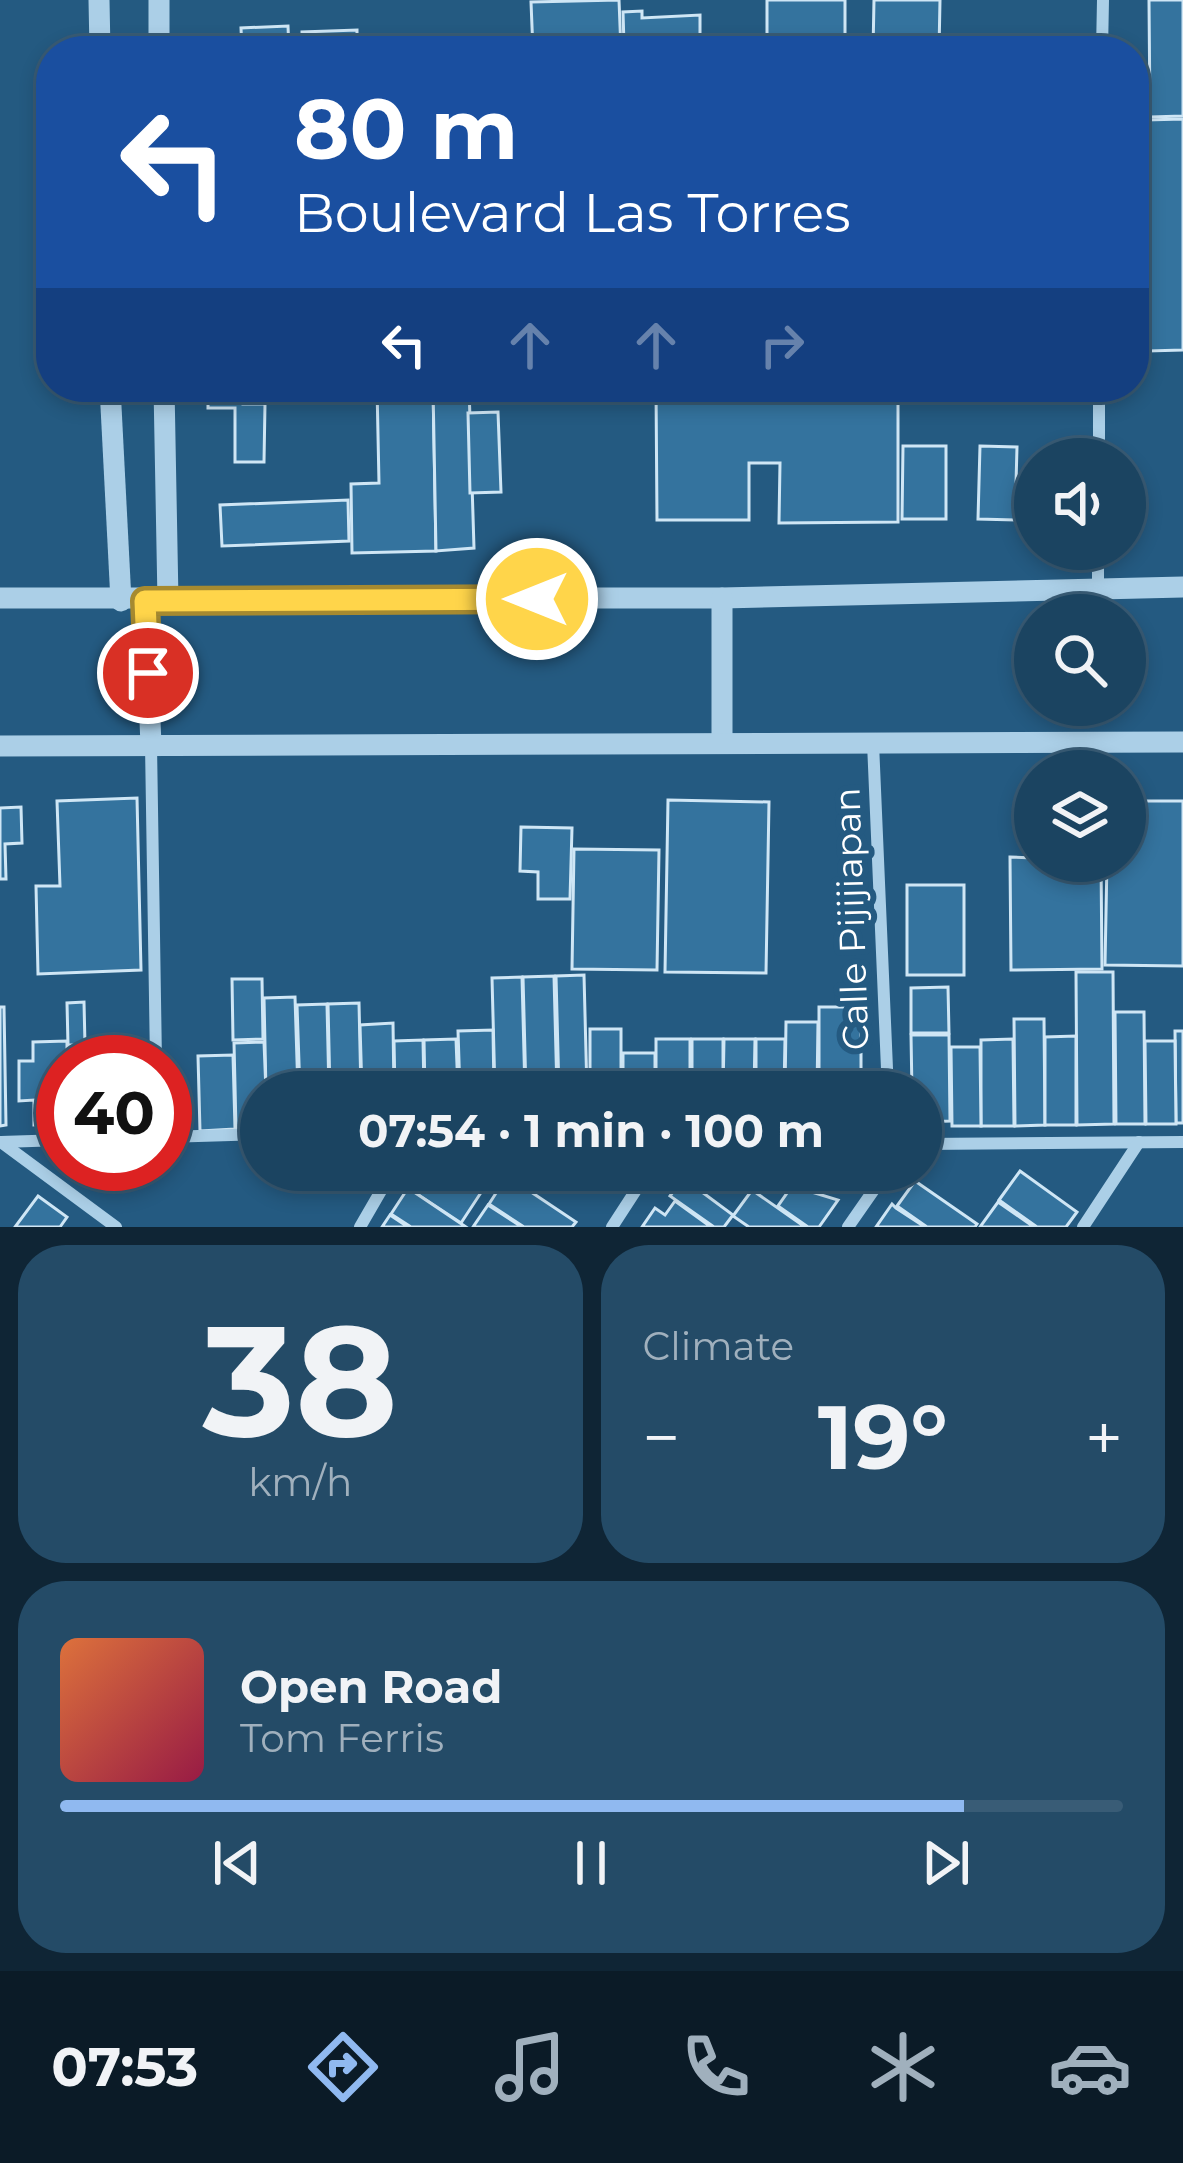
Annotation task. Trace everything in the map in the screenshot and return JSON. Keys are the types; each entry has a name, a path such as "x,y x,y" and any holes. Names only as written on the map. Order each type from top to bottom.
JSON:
{"street":[{"path":"99,0 100,36"},
{"path":"159,0 159,36"},
{"path":"1102,36 1103,0"},
{"path":"111,402 121,601"},
{"path":"156,1035 151,745 163,402"},
{"path":"1099,438 1100,402"},
{"path":"1098,570 1098,590"},
{"path":"0,598 722,598 1183,587"},
{"path":"722,598 722,743"},
{"path":"0,746 1183,742"},
{"name":"Calle Pijijiapan","path":"873,743 887,1071"},
{"path":"192,1136 240,1135"},
{"path":"1,1142 36,1141"},
{"path":"1,1142 116,1227"},
{"path":"1083,1227 1139,1142"},
{"path":"942,1144 1183,1142"},
{"path":"360,1227 381,1191"},
{"path":"612,1227 635,1191"},
{"path":"848,1227 873,1191"}],"building":[{"path":"619,0 620,36 532,36 531,2"},
{"path":"767,0 845,0 845,36 767,36"},
{"path":"874,0 940,0 939,36 873,36"},
{"path":"1149,0 1183,0 1183,116 1150,117"},
{"path":"642,11 642,18 700,15 700,36 624,36 623,12"},
{"path":"288,26 288,36 241,36 241,28"},
{"path":"357,30 357,36 302,36 302,32"},
{"path":"1183,119 1183,350 1149,351 1149,120"},
{"path":"208,402 265,404 264,462 235,462 235,408 208,408"},
{"path":"377,402 433,402 436,551 352,553 351,484 379,483"},
{"path":"433,402 469,402 474,548 436,551"},
{"path":"656,402 898,402 898,522 779,523 780,463 749,463 749,520 657,520"},
{"path":"498,412 501,492 470,493 468,413"},
{"path":"903,446 946,446 946,519 902,519"},
{"path":"980,446 1014,447 1014,520 978,519"},
{"path":"348,500 349,541 222,546 220,505"},
{"path":"137,798 141,970 38,974 36,886 60,886 57,801"},
{"path":"668,800 769,802 766,973 665,972"},
{"path":"1146,801 1183,801 1183,966 1105,965 1107,882 1146,882"},
{"path":"21,807 22,843 5,844 6,879 0,879 0,808"},
{"path":"521,827 572,828 570,899 538,899 538,872 520,871"},
{"path":"574,849 659,850 657,970 572,969"},
{"path":"1010,857 1014,857 1014,882 1101,882 1102,969 1011,970"},
{"path":"907,885 964,885 964,975 907,975"},
{"path":"1076,972 1113,972 1114,1124 1077,1125"},
{"path":"584,975 586,1071 558,1071 556,976"},
{"path":"554,976 556,1071 525,1071 523,977"},
{"path":"522,977 524,1071 494,1071 492,978"},
{"path":"232,979 262,979 263,1039 233,1040"},
{"path":"948,987 949,1033 911,1033 911,988"},
{"path":"295,997 297,1071 266,1071 264,998"},
{"path":"84,1002 85,1035 68,1035 67,1003"},
{"path":"359,1003 361,1071 330,1071 328,1004"},
{"path":"327,1004 329,1071 299,1071 297,1005"},
{"path":"0,1007 4,1007 6,1125 0,1126"},
{"path":"819,1007 861,1007 861,1071 819,1071"},
{"path":"1115,1012 1144,1012 1145,1124 1116,1124"},
{"path":"1014,1019 1044,1019 1045,1125 1015,1126"},
{"path":"786,1022 818,1022 817,1071 785,1071"},
{"path":"393,1023 394,1071 361,1071 360,1025"},
{"path":"590,1029 621,1029 621,1071 590,1071"},
{"path":"493,1030 494,1071 459,1071 458,1031"},
{"path":"1175,1031 1183,1031 1183,1123 1176,1123"},
{"path":"911,1035 949,1035 950,1121 942,1121 942,1071 912,1071"},
{"path":"1076,1036 1076,1125 1045,1125 1045,1037"},
{"path":"456,1039 457,1071 425,1071 424,1040"},
{"path":"656,1039 690,1039 690,1071 656,1071"},
{"path":"692,1039 723,1039 723,1071 692,1071"},
{"path":"724,1039 755,1039 754,1071 723,1071"},
{"path":"756,1039 785,1039 784,1071 756,1071"},
{"path":"1013,1039 1014,1126 981,1126 981,1040"},
{"path":"423,1040 424,1071 395,1071 394,1041"},
{"path":"1145,1041 1175,1041 1176,1124 1146,1124"},
{"path":"36,1042 34,1125 34,1100 19,1101 19,1061 33,1061"},
{"path":"264,1042 265,1071 240,1071 240,1129 236,1129 234,1043"},
{"path":"951,1047 980,1047 981,1126 952,1126"},
{"path":"623,1053 655,1053 655,1071 623,1071"},
{"path":"233,1055 235,1129 200,1131 198,1056"},
{"path":"1020,1171 1077,1212 1066,1227 1037,1227 999,1200"},
{"path":"406,1191 412,1191 466,1227 411,1227 391,1214"},
{"path":"413,1191 482,1191 461,1223"},
{"path":"497,1191 530,1191 576,1222 572,1227 524,1227 489,1204"},
{"path":"674,1191 701,1191 733,1215 724,1227 714,1227 670,1196"},
{"path":"753,1191 805,1227 749,1227 733,1216"},
{"path":"788,1191 838,1200 819,1227 808,1227 778,1206"},
{"path":"908,1191 929,1191 977,1224 927,1227 897,1206"},
{"path":"38,1196 67,1217 60,1227 15,1227"},
{"path":"675,1201 711,1227 642,1227 655,1208 665,1215"},
{"path":"998,1202 1034,1227 980,1227"},
{"path":"892,1204 896,1208 925,1227 876,1227"},
{"path":"488,1205 522,1227 473,1227"},
{"path":"390,1215 408,1227 382,1227"}],"route":[{"path":"148,673 145,601 537,599"}]}
